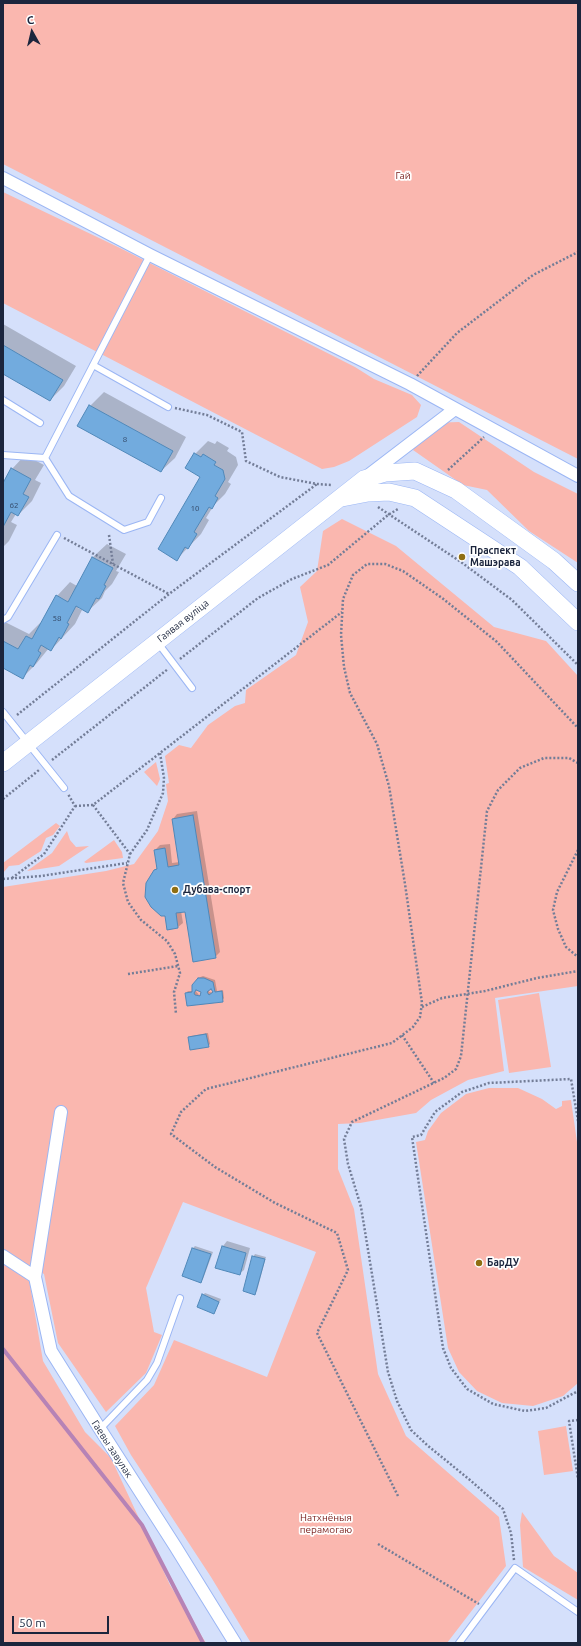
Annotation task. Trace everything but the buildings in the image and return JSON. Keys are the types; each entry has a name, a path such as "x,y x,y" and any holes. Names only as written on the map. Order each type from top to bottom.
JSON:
{"main road":[{"path":"360,487 385,473 415,471 436,480 456,490 503,522 554,561 578,583"},
{"path":"360,487 415,498 520,567 578,622"},
{"name":"Гаявая вуліца","path":"3,763 338,499 360,487"}],"street":[{"path":"3,178 150,255 410,384 578,476"},
{"path":"360,487 455,409"},
{"path":"3,1256 35,1276 61,1112"},
{"name":"Гаевы завулак","path":"35,1276 51,1351 175,1546 234,1643"}],"lane":[{"path":"45,458 150,255"},
{"path":"93,365 168,407"},
{"path":"3,400 40,423"},
{"path":"3,456 45,458"},
{"path":"45,458 69,496 124,530 148,522 161,498"},
{"path":"3,620 8,617 57,535"},
{"path":"157,641 192,688"},
{"path":"3,712 29,742 64,788"},
{"path":"100,1429 146,1380 158,1363 180,1298"},
{"path":"459,1643 515,1568 578,1612"}],"path":[{"path":"410,384 458,333 533,275 578,252"},
{"path":"168,407 207,415 242,432 246,461 280,477 318,484 360,487 388,515 461,562 512,600 578,665"},
{"path":"436,480 484,437 491,441"},
{"path":"10,720 169,594 318,484"},
{"path":"3,799 258,598 292,579 328,565 388,515 415,498"},
{"path":"57,535 169,594"},
{"path":"109,535 113,565"},
{"path":"398,1496 317,1333 348,1270 337,1233 275,1203 215,1166 171,1134 180,1112 206,1089 392,1042 413,1027 420,1017 422,1003 389,786 377,744 350,693 344,667 341,635 343,599 353,575 367,564 384,564 403,571 442,598 498,642 578,728"},
{"path":"75,806 93,805 342,612"},
{"path":"160,753 164,778 163,793 147,830 130,854 123,883 128,902 141,920 167,941 175,954 180,973 174,992 176,1014"},
{"path":"515,1568 511,1533 503,1509 411,1430 397,1401 388,1372 361,1207 348,1164 344,1139 352,1122 444,1078 456,1069 461,1056 487,811 498,790 520,768 544,758 569,758 578,763"},
{"path":"64,788 75,806"},
{"path":"93,805 130,854"},
{"path":"11,878 44,854 75,806"},
{"path":"578,850 557,892 553,910 558,929 566,947 578,957"},
{"path":"3,879 41,876 127,863"},
{"path":"128,974 178,966"},
{"path":"421,1008 442,998 485,991 537,978 578,971"},
{"path":"402,1035 434,1083"},
{"path":"578,1121 571,1079 489,1083 462,1092 435,1112 422,1135 412,1137 444,1348 451,1368 467,1389 493,1404 525,1411 546,1408 578,1391"},
{"path":"578,1420 569,1422 578,1479"},
{"path":"378,1544 486,1608"}],"green space":[{"name":"Гай","path":"3,3 578,3 578,459 3,164"},
{"path":"3,192 120,248 355,367 374,379 412,395 421,405 417,417 349,461 334,467 322,469 3,303"},
{"path":"459,422 534,472 578,494 578,563 529,531 487,490 463,485 413,450 428,423"},
{"name":"Натхнёныя перамогаю","path":"342,519 396,546 494,627 546,641 578,676 578,986 495,998 504,1071 468,1080 431,1100 416,1113 360,1123 338,1124 338,1169 354,1209 378,1374 406,1436 499,1517 506,1566 447,1643 251,1643 211,1577 131,1455 115,1426 154,1385 174,1340 267,1377 316,1252 183,1202 146,1288 154,1332 162,1335 146,1373 106,1412 58,1343 44,1274 29,1266 29,1279 43,1361 85,1432 111,1458 170,1585 206,1643 3,1643 3,887 106,871 134,864 158,831 168,801 166,784 169,783 165,756 179,745 191,748 208,725 235,706 245,703 246,690 296,655 308,622 300,587 317,571 323,531"},
{"path":"156,762 160,779 157,786 144,772"},
{"path":"56,823 60,826 53,835 46,838 41,851 19,865 9,866 3,873 3,863"},
{"path":"67,831 70,840 76,847 89,846 59,866 27,871 52,853"},
{"path":"114,840 122,852 123,858 84,862"},
{"path":"539,993 551,1067 509,1073 498,1000"},
{"path":"489,1088 518,1088 542,1099 556,1109 562,1106 562,1101 571,1100 578,1149 578,1383 563,1396 533,1406 502,1403 477,1391 459,1372 448,1348 416,1142 425,1140 428,1131 441,1113 466,1094"},
{"path":"566,1426 573,1471 544,1475 538,1431"},
{"path":"522,1512 554,1556 578,1573 578,1600 523,1567 520,1525"}],"waterway":[{"path":"3,1349 142,1525 203,1643"}],"place":[{"name":"Праспект Машэрава","path":"462,557"},
{"name":"Дубава-спорт","path":"175,890"},
{"name":"БарДУ","path":"479,1263"}]}
